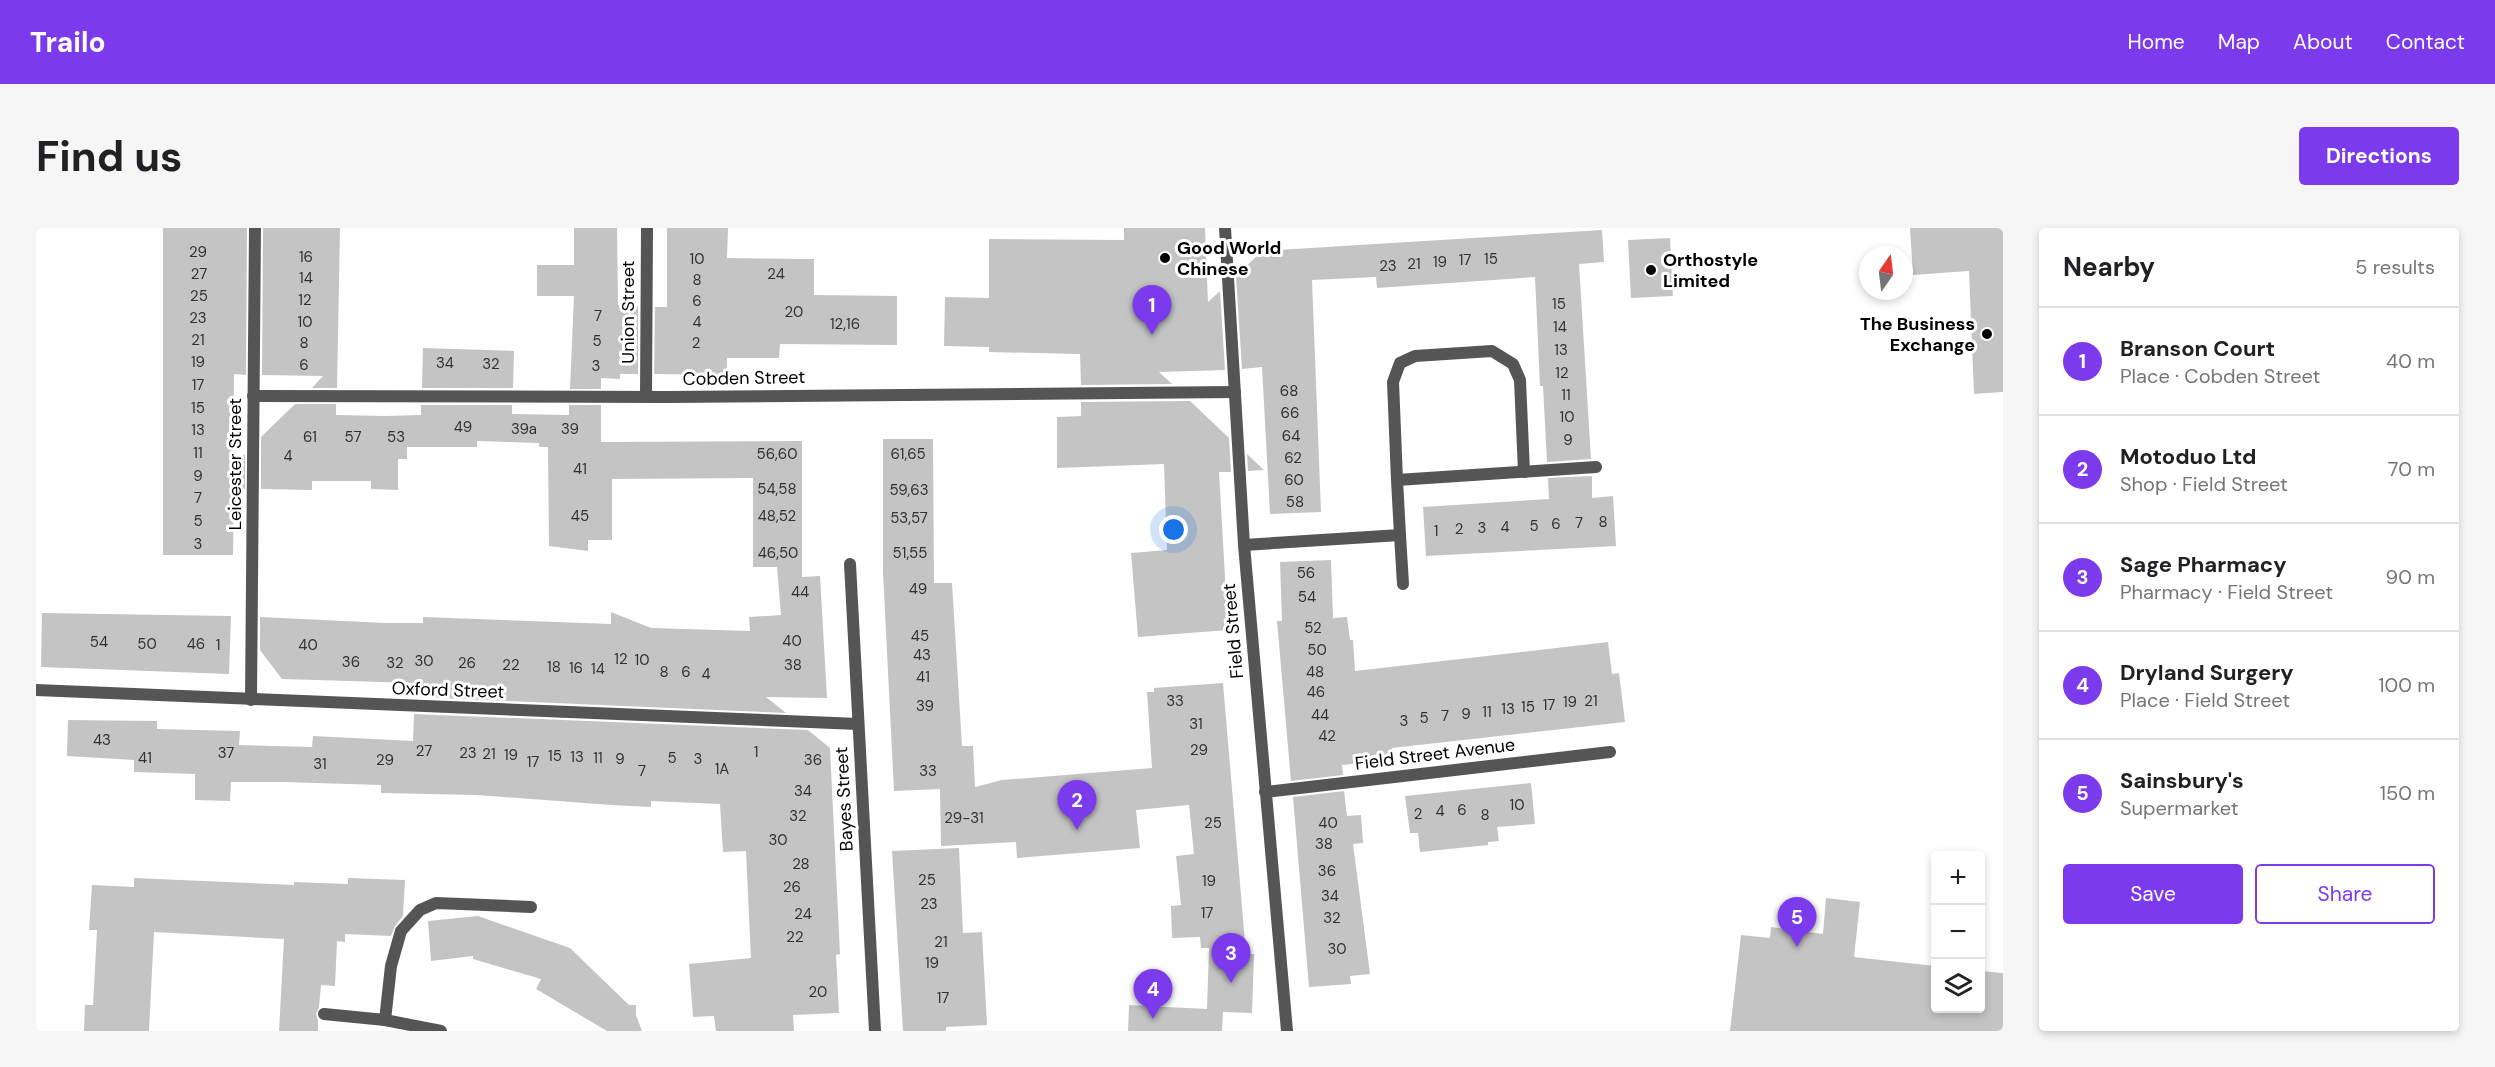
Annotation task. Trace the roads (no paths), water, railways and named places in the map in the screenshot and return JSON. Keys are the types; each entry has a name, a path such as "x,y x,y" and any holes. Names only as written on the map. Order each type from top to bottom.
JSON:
{"street":[{"name":"Leicester Street","path":"251,700 255,228"},
{"name":"Union Street","path":"646,228 646,396"},
{"name":"Field Street","path":"1225,228 1244,545 1287,1031"},
{"path":"1403,584 1393,382 1400,363 1414,356 1492,351 1513,364 1520,380 1524,472"},
{"name":"Cobden Street","path":"253,396 1235,392"},
{"path":"1397,480 1596,467"},
{"path":"1244,545 1400,535"},
{"name":"Bayes Street","path":"850,564 875,1031"},
{"name":"Oxford Street","path":"36,690 858,724"},
{"name":"Field Street Avenue","path":"1265,792 1610,752"},
{"path":"385,1020 391,966 401,931 420,910 436,903 531,907"},
{"path":"324,1014 385,1020 441,1031"}],"place":[{"name":"Good World Chinese","path":"1165,258"},
{"name":"Orthostyle Limited","path":"1651,270"},
{"name":"The Business Exchange","path":"1987,334"},
{"name":"Branson Court","path":"1152,335"},
{"name":"Motoduo Ltd","path":"1077,830"},
{"name":"Sainsbury's","path":"1797,947"},
{"name":"Sage Pharmacy","path":"1231,983"},
{"name":"Dryland Surgery","path":"1153,1019"}]}
